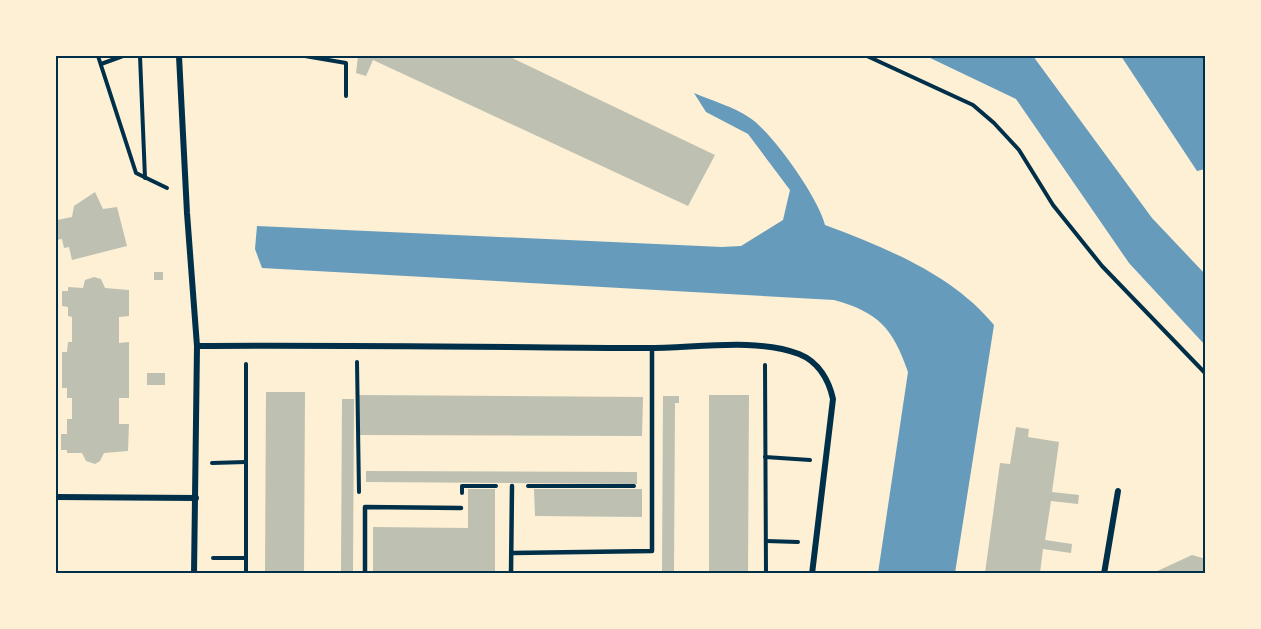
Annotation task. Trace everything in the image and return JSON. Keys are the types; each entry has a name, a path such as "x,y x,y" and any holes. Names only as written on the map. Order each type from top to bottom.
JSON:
{"street":[{"path":"179,56 186,198 197,346 194,573"},
{"path":"197,346 652,348 764,346 801,355 817,366 830,384 833,399 812,573"},
{"path":"1104,573 1118,491"},
{"path":"56,497 196,498"}],"lane":[{"path":"512,553 652,551 652,348"},
{"path":"512,486 512,573"},
{"path":"365,573 365,507 461,508"}],"path":[{"path":"98,56 136,173 186,198"},
{"path":"101,64 123,56"},
{"path":"140,56 145,178"},
{"path":"306,56 346,63 346,96"},
{"path":"867,56 973,105 994,123 1020,150 1053,205 1102,266 1206,374"},
{"path":"246,346 246,573"},
{"path":"357,346 358,490 365,507"},
{"path":"764,346 766,573"},
{"path":"765,457 825,462"},
{"path":"196,463 246,462"},
{"path":"461,508 462,486 652,486"},
{"path":"766,541 817,542"},
{"path":"194,558 246,558"}],"water":[{"path":"926,56 1033,56 1152,218 1205,274 1205,345 1129,263 1016,99"},
{"path":"1121,56 1205,56 1205,169 1197,171"},
{"path":"694,93 750,118 771,137 805,184 825,225 917,264 958,291 994,325 955,573 878,573 908,372 890,333 873,316 862,310 834,300 262,268 255,249 257,226 741,246 783,220 790,190 748,134 706,112"}],"building":[{"path":"358,56 508,56 715,155 688,206 373,60 366,76 356,73"},
{"path":"95,192 103,209 117,207 127,246 72,260 69,247 64,248 62,239 56,240 57,220 72,217 74,206"},
{"path":"154,272 163,272 163,280 154,280"},
{"path":"94,277 101,279 105,288 129,290 129,316 119,317 119,343 129,342 129,398 119,398 119,424 129,424 128,451 104,453 100,461 95,464 86,461 82,453 67,453 67,450 61,450 61,434 67,434 67,419 72,419 72,398 67,398 67,388 62,388 62,352 67,352 68,342 72,342 72,317 68,316 68,307 62,306 62,291 68,291 68,287 83,288 85,280"},
{"path":"147,373 165,373 165,385 147,385"},
{"path":"266,392 305,392 304,573 265,573"},
{"path":"359,395 643,397 642,436 359,435"},
{"path":"709,395 749,395 748,573 709,573"},
{"path":"663,396 679,396 679,403 675,403 674,573 662,573"},
{"path":"342,399 354,399 353,573 341,573"},
{"path":"1016,427 1029,429 1028,437 1059,442 1052,492 1079,495 1078,504 1051,501 1045,540 1072,544 1071,553 1043,549 1040,573 985,573 1000,463 1010,464"},
{"path":"366,471 637,472 637,484 366,482"},
{"path":"468,489 495,489 495,573 373,573 373,527 468,528"},
{"path":"534,489 642,489 642,517 535,516"},
{"path":"1192,555 1206,559 1206,573 1153,573"}]}
